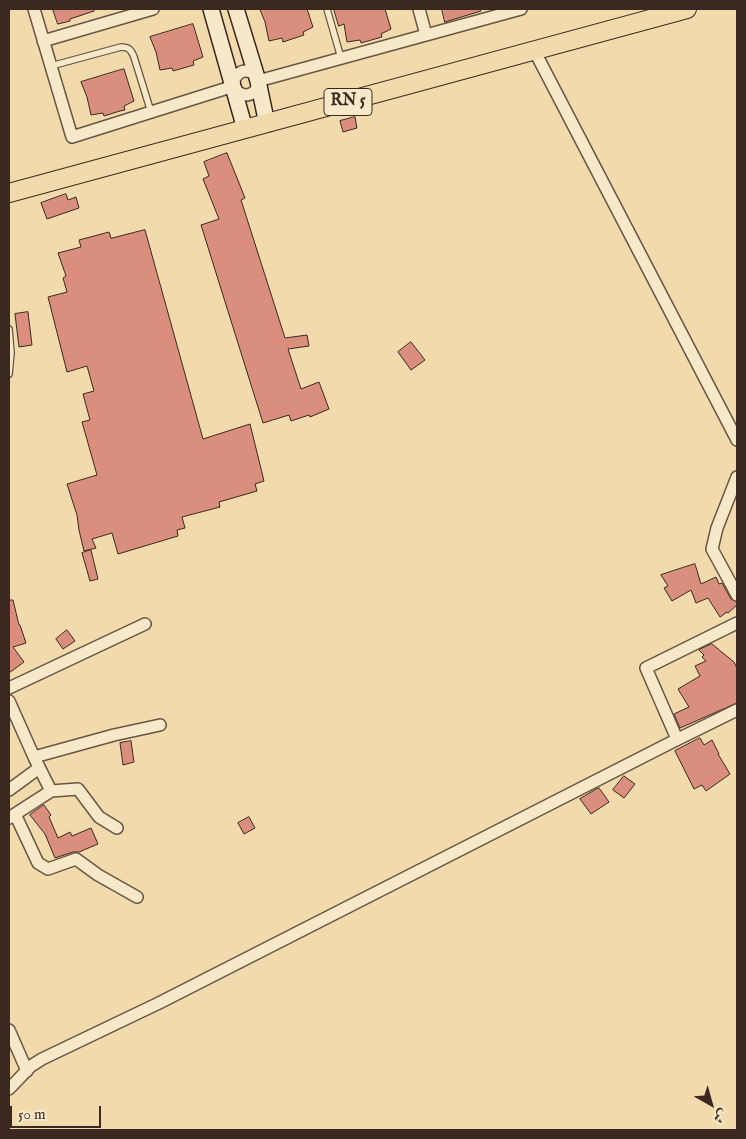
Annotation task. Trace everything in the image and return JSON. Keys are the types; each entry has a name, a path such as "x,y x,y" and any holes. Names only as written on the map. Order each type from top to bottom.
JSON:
{"main road":[{"name":"RN 5","path":"9,193 687,9"}],"street":[{"path":"34,9 72,137 234,86"},
{"path":"43,41 153,9"},
{"path":"211,9 246,129"},
{"path":"236,9 258,81 267,124"},
{"path":"419,9 426,35"},
{"path":"258,81 521,9"},
{"path":"534,50 737,440"},
{"path":"243,71 251,71 258,81 257,89 246,95 238,93 234,86 234,78 243,71"},
{"path":"737,477 716,528 712,549 737,595"},
{"path":"677,739 646,668 737,623"},
{"path":"9,688 145,624"},
{"path":"9,701 51,791"},
{"path":"9,1089 42,1059 159,1003 737,710"},
{"path":"9,790 37,763 114,735 160,725"},
{"path":"117,828 99,816 78,788 51,791 12,816 38,863 48,870 76,859 98,875 137,897"},
{"path":"9,1030 27,1071"}],"lane":[{"path":"327,9 341,58"},
{"path":"50,66 120,47 127,47 134,57 151,112"},
{"path":"9,329 11,353 9,374"}],"building":[{"path":"53,9 94,9 94,11 58,24"},
{"path":"260,9 307,9 313,27 303,32 304,35 283,42 282,38 269,41"},
{"path":"334,9 385,9 391,29 381,34 382,37 361,43 360,40 347,42 344,24 339,26"},
{"path":"442,9 480,9 481,11 445,22"},
{"path":"193,24 203,57 193,61 194,65 173,71 172,68 160,70 150,37"},
{"path":"124,69 134,101 124,106 125,110 104,116 103,113 91,115 81,82"},
{"path":"355,117 357,128 343,132 340,121"},
{"path":"227,153 245,198 241,200 285,338 307,335 309,346 288,349 301,389 319,382 329,409 310,417 309,415 291,421 289,415 263,423 201,225 219,219 203,179 209,176 204,162"},
{"path":"66,194 68,200 76,197 79,208 47,219 41,203"},
{"path":"145,230 203,439 250,424 264,481 255,484 257,491 219,502 220,507 182,517 185,528 177,530 178,536 118,554 112,533 92,539 96,548 84,551 77,515 67,484 97,475 82,422 90,420 83,394 94,391 87,366 67,372 48,297 67,292 63,278 66,276 58,253 81,247 79,240 109,232 111,238"},
{"path":"28,312 32,345 19,347 15,314"},
{"path":"411,342 425,360 411,370 398,352"},
{"path":"91,550 98,579 90,581 82,553"},
{"path":"695,564 701,584 716,577 719,584 722,583 731,599 737,602 737,605 728,613 720,617 708,598 696,603 691,590 672,601 664,588 668,586 661,575"},
{"path":"9,600 13,600 26,643 13,647 24,662 9,673"},
{"path":"67,630 75,641 63,649 56,639"},
{"path":"712,644 734,662 737,668 737,703 680,728 674,714 689,707 678,689 700,676 695,666 706,661 702,657 704,655 699,650"},
{"path":"700,738 704,745 712,740 730,774 706,791 702,785 694,789 675,751"},
{"path":"131,741 134,762 123,765 120,743"},
{"path":"624,776 635,784 624,798 613,790"},
{"path":"599,788 609,802 591,814 580,799"},
{"path":"44,805 51,815 49,817 58,838 70,832 72,836 91,828 98,844 79,852 55,858 45,834 30,815"},
{"path":"249,817 255,828 244,834 238,823"}]}
